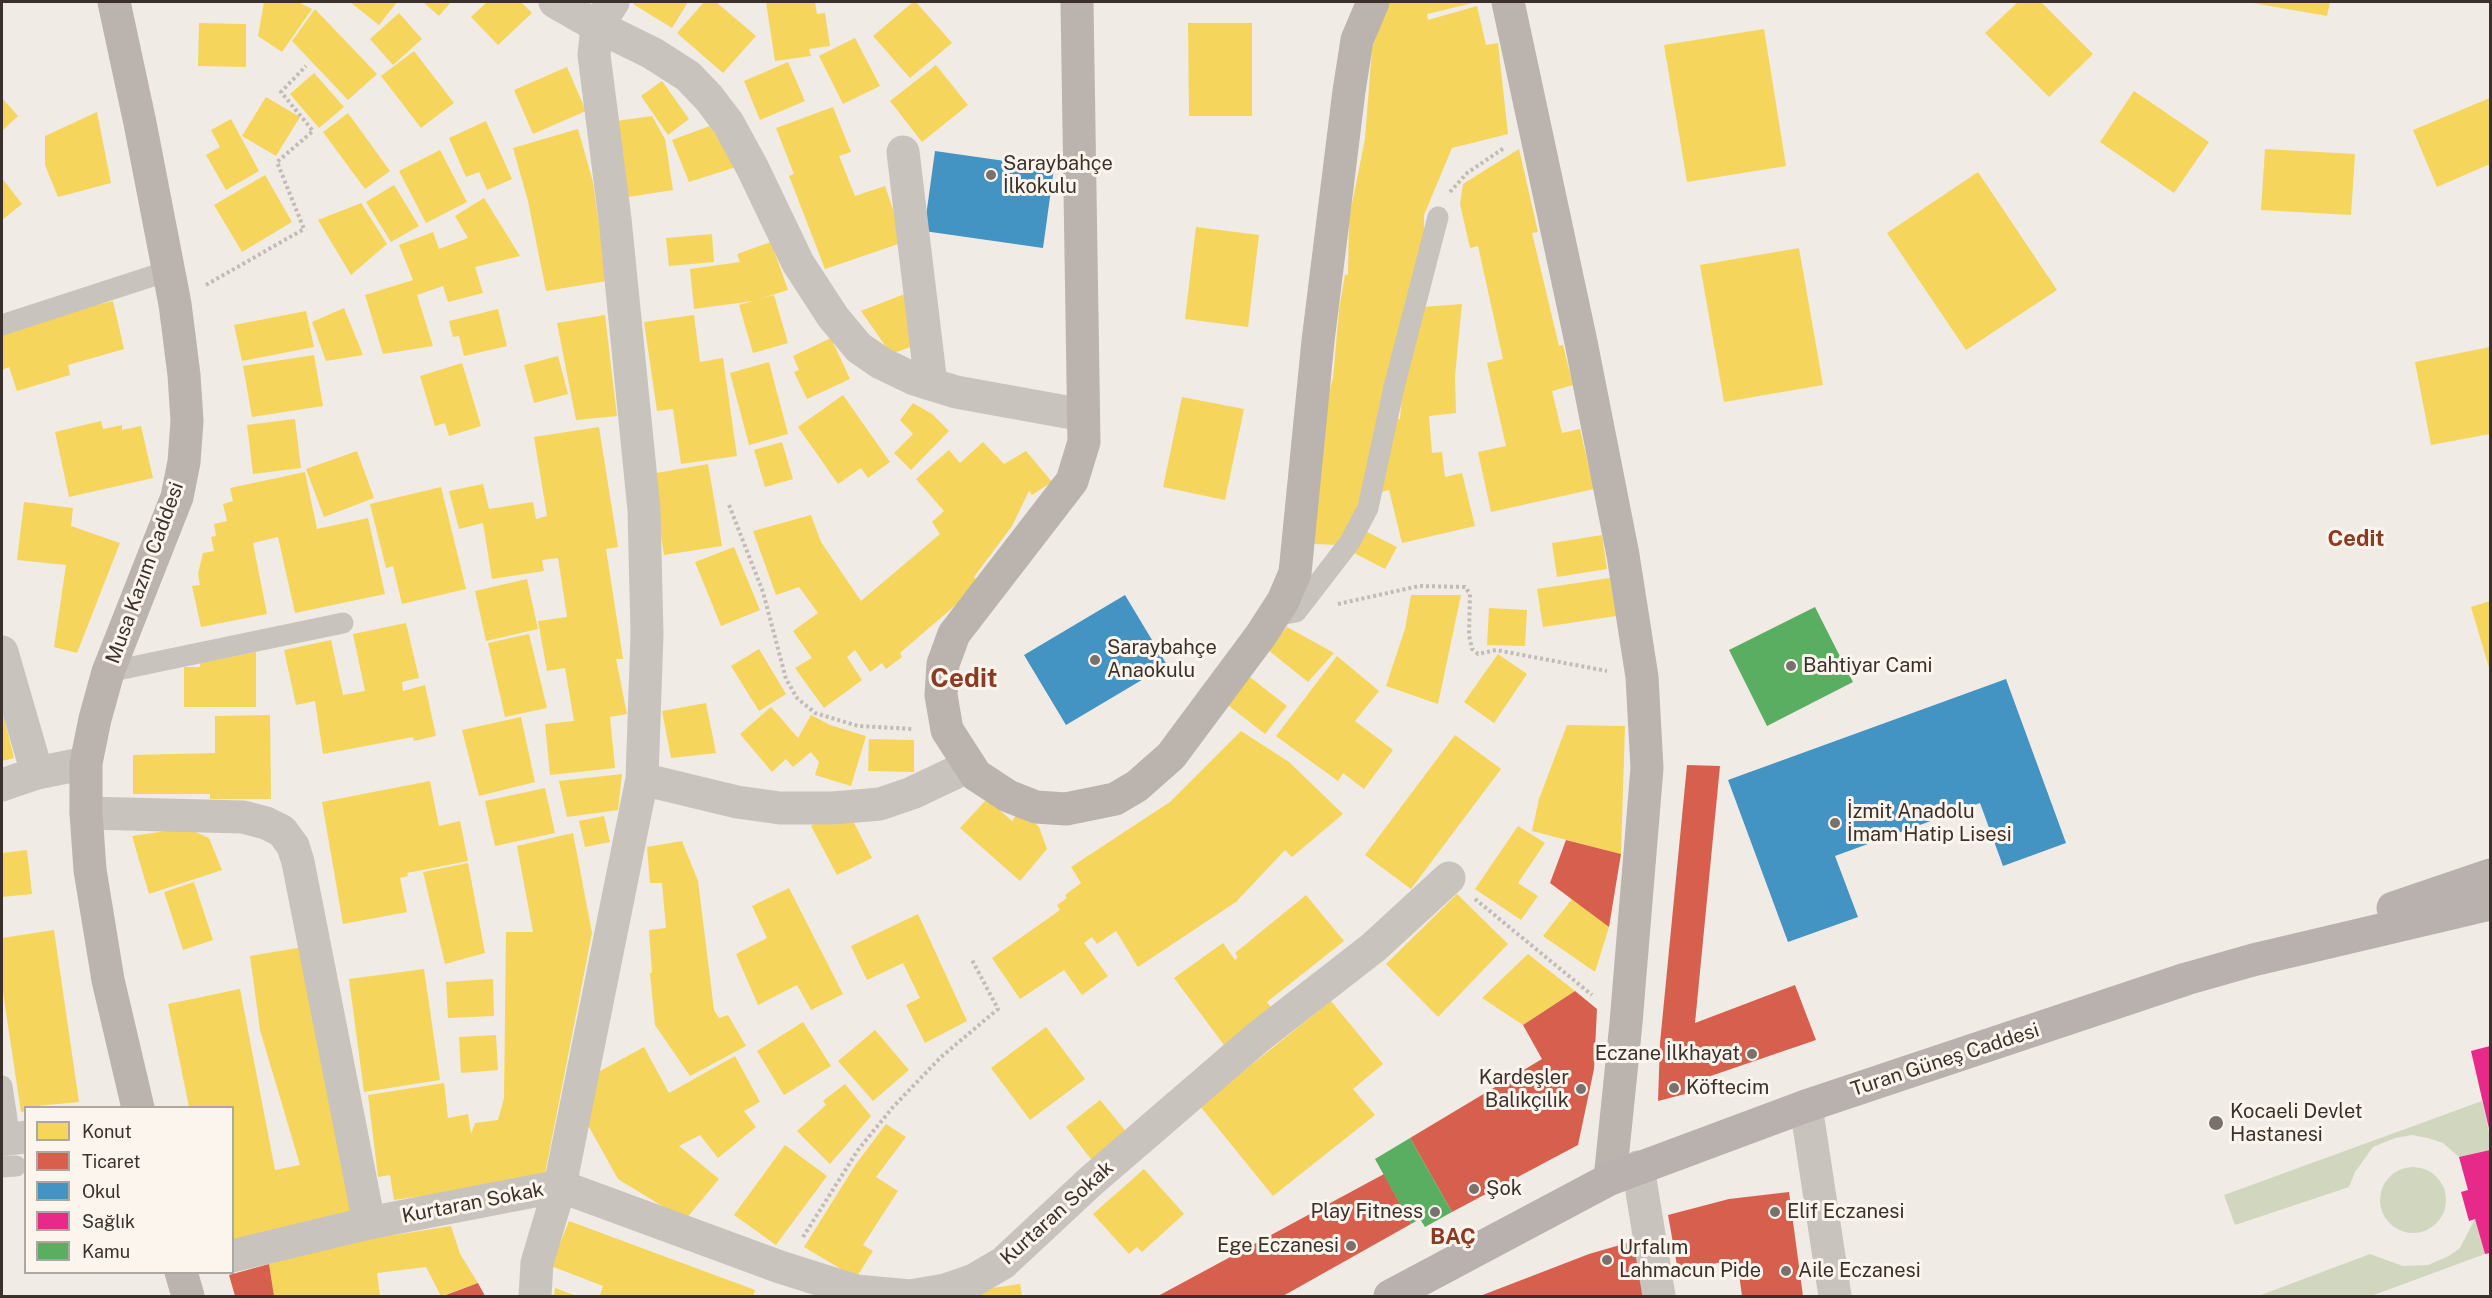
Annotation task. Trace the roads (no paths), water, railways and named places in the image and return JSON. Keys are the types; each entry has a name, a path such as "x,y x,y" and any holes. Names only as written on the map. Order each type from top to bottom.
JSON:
{"main road":[{"name":"Musa Kazım Caddesi","path":"114,2 175,304 187,422 184,462 177,497 108,672 94,719 86,763 86,813 90,870 108,981 138,1106"},
{"path":"1077,2 1084,442 1072,481 954,634 943,664 941,695 947,730 976,775 1008,796 1036,807 1066,809 1114,799 1137,786 1171,756 1285,614 1295,573 1317,353 1349,91 1358,40 1373,2"},
{"path":"1508,2 1536,126 1621,543 1642,677 1647,768 1626,1023 1624,1173"},
{"name":"Turan Güneş Caddesi","path":"2253,960 2445,888 2490,875"},
{"name":"Turan Güneş Caddesi","path":"1390,1296 1624,1173 1806,1106 2186,979 2253,960 2490,904"},
{"path":"182,1274 188,1296"}],"street":[{"path":"555,2 605,14 661,59 688,76 709,98 728,123 752,166 785,240 833,317 859,348 881,363 956,392 1083,415"},
{"path":"535,1296 537,1263 560,1186 642,779 647,634 644,510 615,219 595,81 594,55 605,14"},
{"path":"903,152 931,384"},
{"path":"2,652 36,773"},
{"path":"2,785 36,773 86,763"},
{"path":"642,779 737,802 780,808 833,808 880,804 912,793 969,766"},
{"path":"86,813 243,817 266,823 282,831 293,846 369,1223"},
{"name":"Kurtaran Sokak","path":"234,1256 369,1223 560,1186 784,1269 855,1291 910,1296 945,1290 974,1280 1004,1263 1100,1173 1257,1038 1374,947 1449,878"},
{"path":"1806,1106 1835,1296"},
{"path":"1624,1173 1659,1296"}],"lane":[{"path":"1285,614 1350,542 1368,508 1394,387 1438,217"},
{"path":"2,325 168,271"},
{"path":"108,672 343,623"},
{"path":"2,1086 11,1150"}],"place":[{"name":"Saraybahçe İlkokulu","path":"991,175"},
{"name":"Saraybahçe Anaokulu","path":"1095,660"},
{"name":"Bahtiyar Cami","path":"1791,666"},
{"name":"İzmit Anadolu İmam Hatip Lisesi","path":"1835,823"},
{"name":"Eczane İlkhayat","path":"1752,1054"},
{"name":"Köftecim","path":"1674,1088"},
{"name":"Kardeşler Balıkçılık","path":"1581,1089"},
{"name":"Kocaeli Devlet Hastanesi","path":"2216,1123"},
{"name":"Şok","path":"1474,1189"},
{"name":"Play Fitness","path":"1435,1212"},
{"name":"Elif Eczanesi","path":"1775,1212"},
{"name":"Ege Eczanesi","path":"1351,1246"},
{"name":"Urfalım Lahmacun Pide","path":"1607,1260"},
{"name":"Aile Eczanesi","path":"1786,1271"}],"district":[{"name":"Cedit","path":"2356,539"},
{"name":"Cedit","path":"964,679"},
{"name":"BAÇ","path":"1453,1237"}]}
